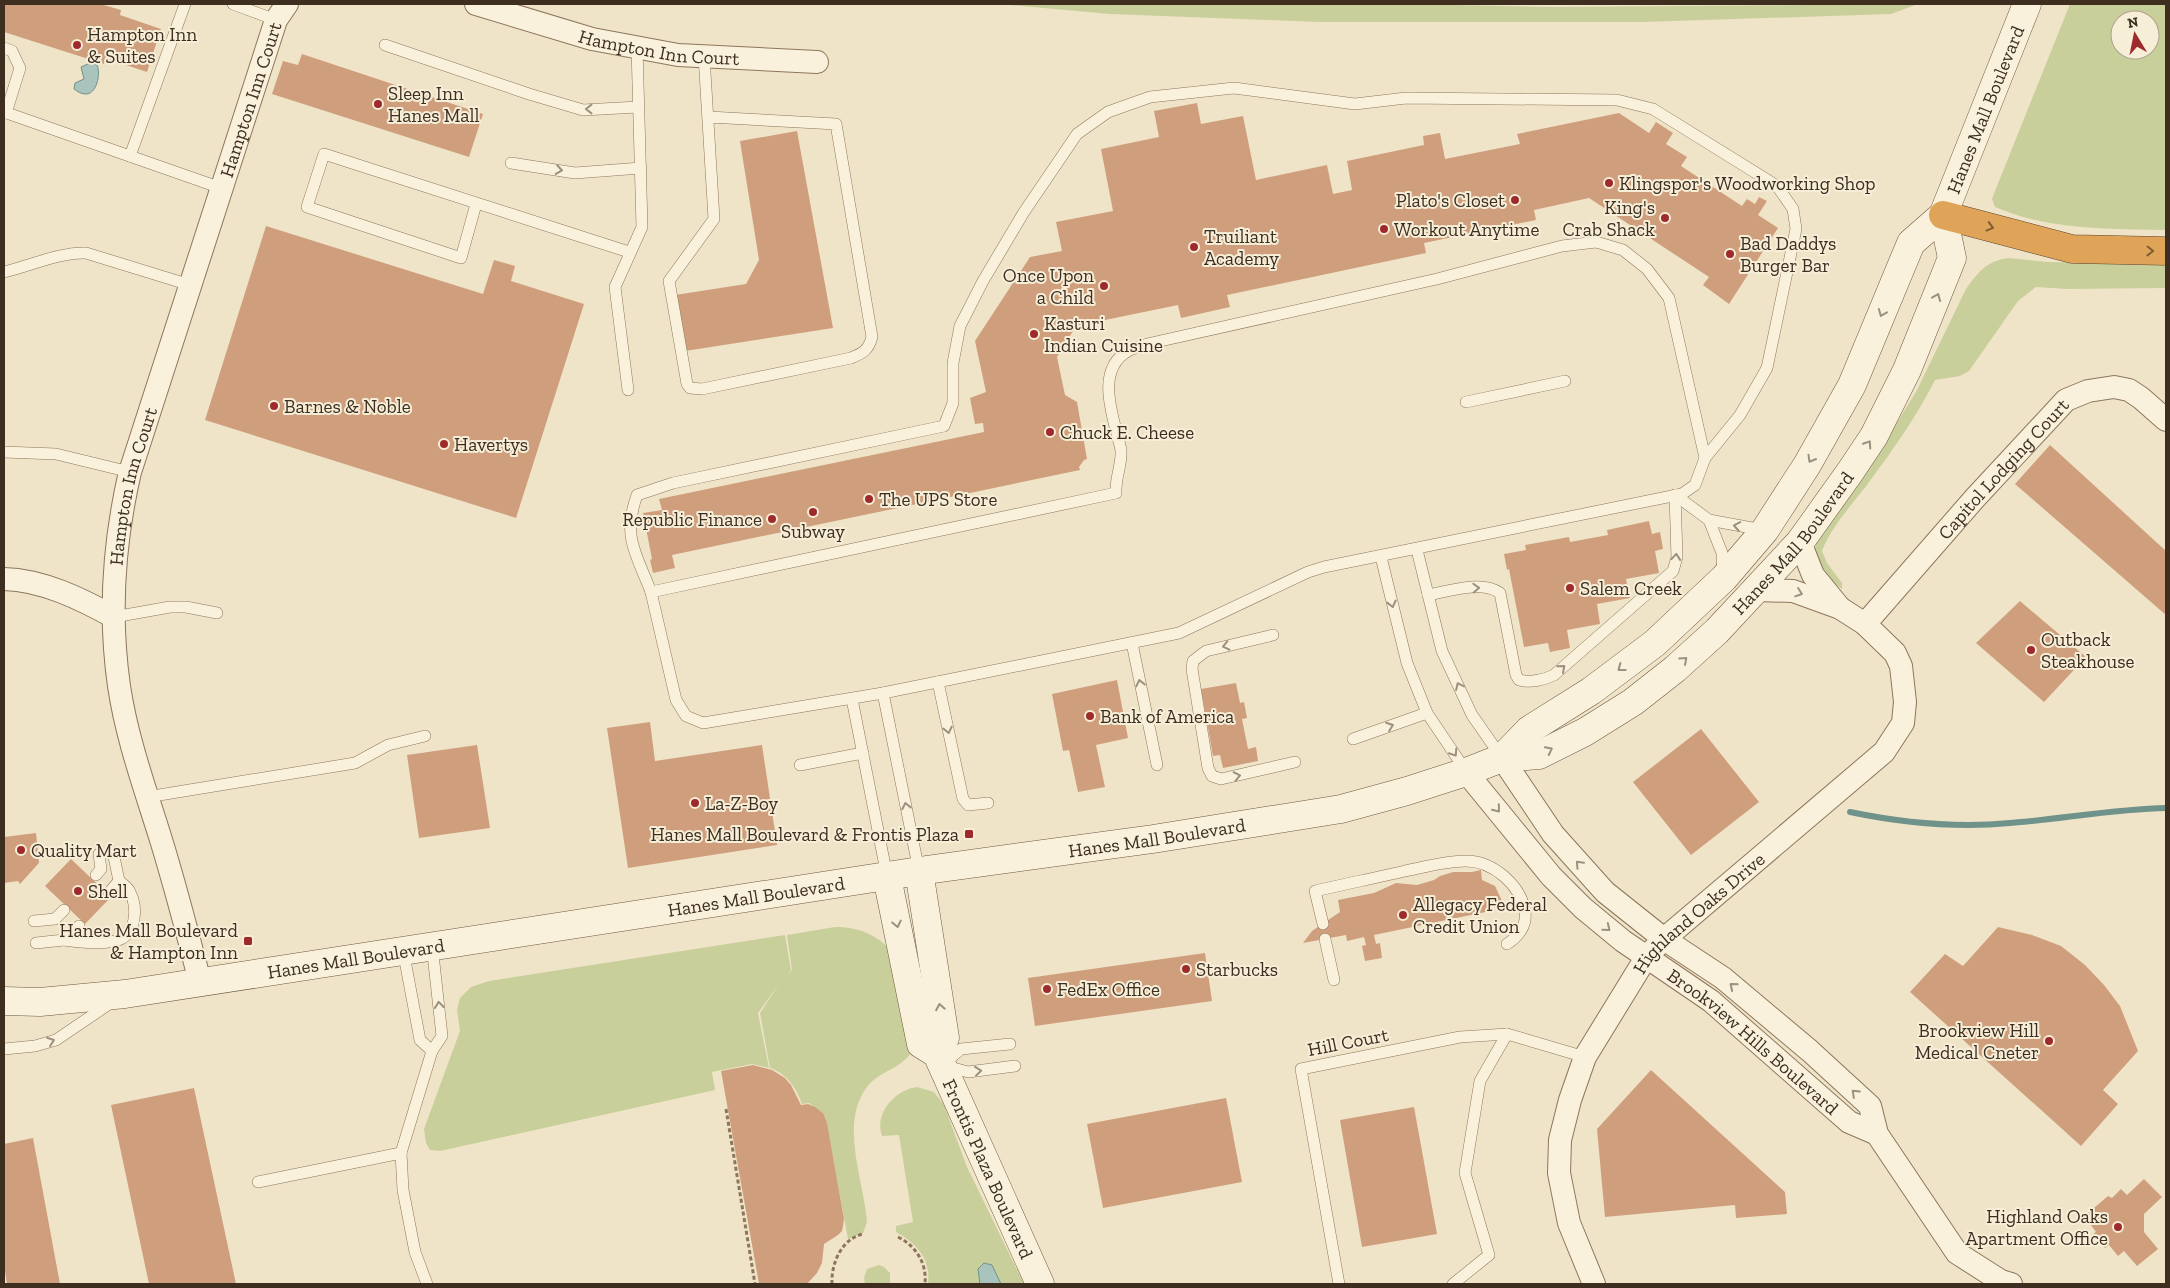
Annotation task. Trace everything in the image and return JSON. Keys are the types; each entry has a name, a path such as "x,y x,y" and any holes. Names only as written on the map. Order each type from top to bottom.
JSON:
{"highway":[{"path":"1943,215 2072,249 2166,251"}],"main road":[{"name":"Hanes Mall Boulevard","path":"1502,758 1529,730 1591,691 1655,643 1724,578 1765,530 1807,465 1852,385 1911,243 1943,215 2027,4"},
{"name":"Hanes Mall Boulevard","path":"4,1001 40,1002 124,994 919,871 1153,839 1341,809 1466,772 1502,758 1539,755 1585,732 1633,702 1675,669 1717,631 1800,542 1874,436 1907,370 1952,258 1943,215"},
{"path":"919,871 945,1038 940,1059"},
{"name":"Frontis Plaza Boulevard","path":"887,877 921,1044 940,1059 1040,1284"}],"street":[{"name":"Hampton Inn Court","path":"476,4 592,39 636,48 678,55 817,62"},
{"name":"Hampton Inn Court","path":"200,982 175,889 129,734 122,701 114,617 120,524 130,472 221,188 282,12"},
{"name":"Capitol Lodging Court","path":"1865,624 1975,498 2066,400 2088,391 2114,387 2129,390 2166,420"},
{"name":"Highland Oaks Drive","path":"1800,542 1813,575 1840,608"},
{"path":"4,579 47,587 83,600 114,617"},
{"name":"Highland Oaks Drive","path":"1594,1284 1569,1223 1559,1173 1560,1140 1570,1100 1585,1057 1648,956 1664,939 1884,752 1903,723 1905,702 1901,666 1894,652 1865,624 1840,608 1794,591 1756,590"},
{"name":"Brookview Hills Boulevard","path":"1502,758 1552,834 1606,892 1664,939 1723,978 1823,1063 1870,1106 1877,1134 1957,1253 2001,1281 2011,1284"},
{"name":"Brookview Hills Boulevard","path":"1466,772 1551,876 1583,908 1623,941 1648,956 1711,1001 1849,1122 1877,1134"}],"lane":[{"path":"130,156 185,4"},
{"path":"233,4 282,12"},
{"path":"385,45 529,94 583,110 638,107"},
{"path":"4,48 12,51 20,68 5,112 221,188"},
{"path":"628,390 614,287 642,227 636,48"},
{"path":"704,56 714,219 669,282 685,376 690,388 702,389 863,354 869,348 872,337 836,124 709,117"},
{"path":"1234,88 1355,104 1406,98 1617,100 1653,109 1777,186 1793,209 1796,229 1767,368 1740,415 1705,458 1695,484 1682,494 1417,550 1324,567 1308,572 1179,633 883,693 704,723 686,716 676,700 651,592 630,538 631,513 637,495 673,483 944,426 953,403 953,363 960,326 983,281 1024,212 1077,134 1108,112 1150,97 1234,88"},
{"path":"476,204 461,258 307,206 324,154 629,252"},
{"path":"511,163 575,172 641,168"},
{"path":"651,592 1116,493 1115,483 1121,450 1108,381 1112,369 1128,351 1147,344 1438,279 1562,246 1596,242 1623,250 1647,268 1669,298 1705,458"},
{"path":"4,272 62,255 86,253 190,285"},
{"path":"1466,402 1565,381"},
{"path":"4,452 56,454 130,472"},
{"path":"1675,496 1709,520 1765,530"},
{"path":"1428,595 1478,587 1492,587 1500,593 1516,675 1519,680 1547,678 1554,675 1673,571 1677,558 1675,496"},
{"path":"1709,520 1722,553 1724,578"},
{"path":"1417,550 1442,651 1472,715 1502,758"},
{"path":"1381,557 1407,663 1427,713 1466,772"},
{"path":"114,617 170,607 186,607 218,613"},
{"path":"1273,635 1206,651 1193,661 1192,669 1208,768 1212,776 1221,779 1295,762"},
{"path":"1132,643 1157,765"},
{"path":"938,682 963,799 968,805 988,802"},
{"path":"883,693 919,871"},
{"path":"852,698 887,877"},
{"path":"1353,739 1427,713"},
{"path":"147,797 354,764 388,745 425,736"},
{"path":"800,765 863,753"},
{"path":"36,943 64,940 90,943 116,941 128,934 132,926 135,910 129,889 116,885 113,852"},
{"path":"96,875 101,869 99,854"},
{"path":"1322,924 1315,890 1442,863 1467,861 1479,863 1501,874 1521,899 1525,916 1524,924 1515,939 1507,944"},
{"path":"34,921 55,919 64,910"},
{"path":"64,940 78,926"},
{"path":"1325,939 1334,980"},
{"path":"427,1284 414,1252 403,1190 401,1153 432,1051 442,1036 432,946"},
{"path":"403,950 420,1040 432,1051"},
{"path":"4,1049 36,1046 56,1040 124,994"},
{"path":"1453,1284 1488,1255 1465,1173 1480,1081 1507,1034"},
{"name":"Hill Court","path":"1339,1284 1301,1069 1460,1037 1507,1034 1585,1057"},
{"path":"940,1059 961,1049 1010,1044"},
{"path":"940,1059 968,1072 1015,1066"},
{"path":"258,1182 401,1153"}],"path":[{"path":"726,1109 755,1284"},
{"path":"832,1284 832,1269 838,1254 847,1243 863,1234"},
{"path":"898,1237 917,1251 924,1266 925,1284"}],"green space":[{"path":"998,4 1408,4 1554,7 1918,4 1891,14 1643,22 1320,22 1110,14"},
{"path":"2070,4 2166,4 2166,230 2079,227 2058,224 2015,215 1995,207 1992,199"},
{"path":"2001,259 2048,262 2166,264 2166,288 2067,289 2036,287 2018,301 1969,371 1960,376 1935,380 1898,442 1832,531 1822,551 1827,563 1842,583 1842,589 1820,570 1816,558 1816,541 1882,447 1917,390 1966,289 1984,268"},
{"path":"835,927 851,928 873,936 891,951 912,1051 903,1062 872,1081 859,1102 855,1118 854,1135 855,1153 867,1222 863,1233 848,1239 825,1115 809,1103 802,1104 790,1082 770,1068 760,1013 779,984 758,1013 769,1068 752,1064 712,1072 715,1090 440,1151 430,1150 426,1143 424,1129 460,1031 457,1010 460,998 471,987 489,981 785,935 791,970 787,976 792,970 787,935"},
{"path":"917,1087 934,1092 944,1105 967,1167 1024,1284 928,1284 927,1267 921,1253 896,1232 896,1226 913,1222 899,1135 882,1136 881,1119 888,1104 894,1098 909,1089"},
{"path":"879,1265 890,1273 890,1284 865,1284 864,1278 867,1269"}],"water":[{"path":"90,63 97,65 98,78 92,91 84,94 74,89 75,83 84,79 81,67"},
{"path":"984,1263 992,1265 1001,1284 980,1284 978,1269"}],"building":[{"name":"Hampton Inn & Suites","path":"4,4 100,4 121,10 120,15 161,29 147,72 105,58 104,64 4,32"},
{"name":"Sleep Inn Hanes Mall","path":"302,54 483,114 469,157 272,94 283,61 298,65"},
{"path":"1197,103 1201,124 1243,116 1256,180 1327,165 1333,194 1352,190 1347,161 1424,145 1423,136 1440,133 1445,159 1520,144 1517,134 1619,113 1649,133 1656,122 1673,133 1666,144 1687,157 1681,166 1742,206 1747,199 1755,204 1759,197 1767,201 1758,215 1778,228 1729,304 1703,285 1709,277 1589,198 1534,210 1536,220 1424,243 1426,253 1227,295 1230,307 1181,318 1178,305 1076,326 1057,357 1065,395 1077,402 1087,459 1079,467 1080,470 672,555 675,568 653,573 643,513 662,510 659,499 984,432 983,423 975,424 970,398 986,392 975,341 1030,257 1062,251 1056,222 1113,211 1101,149 1159,137 1154,111"},
{"path":"797,131 833,328 685,351 675,295 746,284 759,260 740,141"},
{"path":"266,226 483,294 494,260 515,266 511,281 584,304 516,518 205,420"},
{"path":"2050,445 2166,551 2166,615 2015,484"},
{"name":"Salem Creek","path":"1649,521 1652,534 1660,532 1663,549 1655,551 1659,573 1626,579 1630,598 1597,604 1600,624 1567,630 1570,648 1550,652 1548,643 1524,647 1509,569 1507,570 1504,554 1526,550 1525,545 1569,537 1570,542 1608,535 1607,530"},
{"name":"Outback Steakhouse","path":"2020,601 2086,657 2044,702 1976,643"},
{"name":"Bank of America","path":"1117,680 1128,738 1096,745 1105,787 1078,792 1069,750 1063,751 1052,694"},
{"path":"1236,683 1240,703 1244,702 1247,718 1242,719 1248,749 1256,747 1258,761 1223,768 1220,755 1213,756 1201,689"},
{"name":"La-Z-Boy","path":"650,722 655,761 762,745 777,845 628,868 607,728"},
{"path":"1701,729 1759,802 1691,855 1633,782"},
{"path":"477,745 490,828 419,838 407,755"},
{"name":"Quality Mart","path":"36,833 39,863 20,884 18,881 4,883 4,837"},
{"name":"Shell","path":"71,859 111,897 85,924 45,886"},
{"name":"Allegacy Federal Credit Union","path":"1481,870 1482,880 1495,886 1502,901 1489,904 1490,911 1374,935 1376,944 1380,943 1382,958 1365,961 1362,946 1366,945 1364,937 1347,941 1346,935 1303,943 1312,931 1340,912 1338,900 1374,893 1396,883 1417,885 1453,872"},
{"name":"Brookview Hill Medical Cneter","path":"1998,927 2032,935 2061,946 2085,965 2120,1006 2138,1051 2103,1090 2118,1104 2081,1146 1910,992 1945,954 1963,966"},
{"path":"1205,953 1212,1001 1035,1026 1028,978"},
{"path":"753,1065 772,1070 785,1078 791,1085 801,1105 808,1104 815,1107 824,1114 827,1123 844,1219 842,1231 824,1244 822,1263 817,1273 807,1284 759,1284 721,1071"},
{"path":"1651,1070 1785,1192 1787,1214 1736,1218 1735,1205 1605,1217 1597,1129"},
{"path":"194,1088 236,1284 149,1284 111,1105"},
{"path":"1226,1098 1242,1182 1103,1208 1087,1124"},
{"path":"1414,1107 1437,1234 1362,1247 1340,1120"},
{"path":"33,1138 60,1284 7,1284 4,1265 4,1144"},
{"name":"Highland Oaks Apartment Office","path":"2144,1179 2162,1197 2144,1214 2144,1232 2158,1249 2137,1266 2124,1251 2118,1256 2109,1245 2105,1248 2093,1234 2096,1232 2088,1221 2092,1217 2088,1213 2108,1196 2112,1198 2121,1189 2127,1195"}],"waterway":[{"path":"1850,812 1910,822 1970,825 2166,808"}],"place":[{"name":"Hampton Inn & Suites","path":"77,45"},
{"name":"Sleep Inn Hanes Mall","path":"378,104"},
{"name":"Klingspor's Woodworking Shop","path":"1609,183"},
{"name":"Plato's Closet","path":"1515,200"},
{"name":"King's Crab Shack","path":"1665,218"},
{"name":"Workout Anytime","path":"1384,229"},
{"name":"Truiliant Academy","path":"1194,247"},
{"name":"Bad Daddys Burger Bar","path":"1730,254"},
{"name":"Once Upon a Child","path":"1104,286"},
{"name":"Kasturi Indian Cuisine","path":"1034,334"},
{"name":"Barnes & Noble","path":"274,406"},
{"name":"Chuck E. Cheese","path":"1050,432"},
{"name":"Havertys","path":"444,444"},
{"name":"The UPS Store","path":"869,499"},
{"name":"Subway","path":"813,512"},
{"name":"Republic Finance","path":"772,519"},
{"name":"Salem Creek","path":"1570,588"},
{"name":"Outback Steakhouse","path":"2031,650"},
{"name":"Bank of America","path":"1090,716"},
{"name":"La-Z-Boy","path":"695,803"},
{"name":"Hanes Mall Boulevard & Frontis Plaza","path":"969,834"},
{"name":"Quality Mart","path":"21,850"},
{"name":"Shell","path":"78,891"},
{"name":"Allegacy Federal Credit Union","path":"1403,915"},
{"name":"Hanes Mall Boulevard & Hampton Inn","path":"248,941"},
{"name":"Starbucks","path":"1186,969"},
{"name":"FedEx Office","path":"1047,989"},
{"name":"Brookview Hill Medical Cneter","path":"2049,1041"},
{"name":"Highland Oaks Apartment Office","path":"2118,1227"}]}
